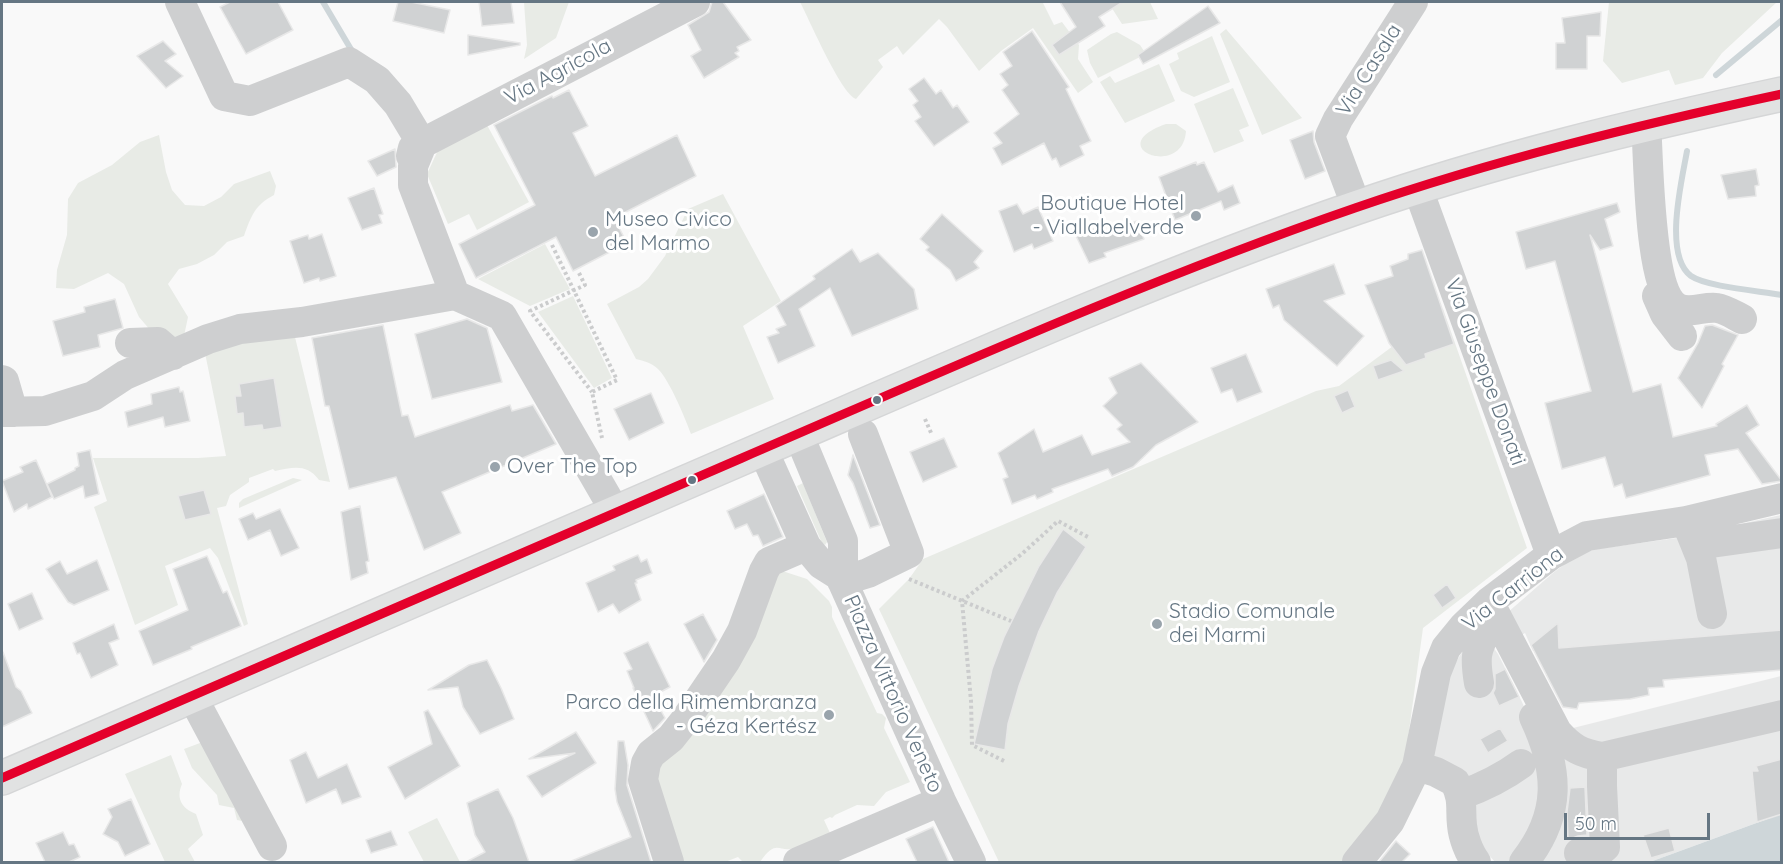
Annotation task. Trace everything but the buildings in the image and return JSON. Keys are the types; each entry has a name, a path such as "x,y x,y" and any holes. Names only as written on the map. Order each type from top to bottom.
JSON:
{"main road":[{"path":"2,778 798,433 1230,254 1357,208 1523,157 1639,125 1782,94"}],"street":[{"path":"180,2 224,96 250,102 349,62 377,80 398,104 417,155 413,185 455,295"},
{"name":"Via Agricola","path":"417,155 695,2"},
{"name":"Via Casala","path":"1357,208 1330,136 1338,119 1413,2"},
{"path":"1639,125 1651,223 1660,277 1667,298 1677,308 1690,310 1714,307 1742,319"},
{"path":"1639,125 1642,234 1654,292 1665,314 1682,336"},
{"name":"Via Giuseppe Donati","path":"1418,189 1551,555"},
{"path":"2,380 4,381 7,412 45,411 93,396 125,375 208,339 240,329 302,322 455,295 502,316 616,513"},
{"path":"130,343 158,342 173,355"},
{"name":"Piazza Vittorio Veneto","path":"798,433 843,541 841,578"},
{"path":"841,578 868,573 906,554 863,434"},
{"name":"Piazza Vittorio Veneto","path":"762,450 806,546 821,564 841,578 941,801 798,862"},
{"name":"Via Carriona","path":"1357,862 1390,821 1417,766 1436,673 1446,648 1464,626 1485,615 1551,555 1587,536 1692,533 1782,498"},
{"path":"1712,614 1706,578 1692,533 1782,533"},
{"path":"669,862 643,780 646,763 651,754 671,738 686,719 726,660 742,630 769,562 806,546"},
{"path":"1479,683 1476,653 1485,615"},
{"path":"1485,615 1557,732 1567,744 1582,753 1602,757 1782,715"},
{"path":"1485,615 1533,714 1546,745 1552,768 1552,802 1549,818 1536,846 1524,862"},
{"path":"192,696 272,846"},
{"path":"1579,853 1599,852 1605,847 1602,757"},
{"path":"1461,795 1487,786 1521,764"},
{"path":"1417,766 1455,782 1461,795 1462,826 1453,862"},
{"path":"941,801 970,862"},
{"path":"1462,826 1467,845 1476,862"}],"path":[{"path":"552,245 617,380 592,392"},
{"path":"579,273 585,285 530,311 592,392 602,439"},
{"path":"925,419 932,435"},
{"path":"962,601 1023,553 1058,521 1088,537"},
{"path":"906,554 909,579 1011,621"},
{"path":"962,601 971,701 972,745 1005,761"}],"shaded area":[{"path":"524,2 569,2 556,38 524,59 527,45"},
{"path":"800,2 1044,2 1054,25 1062,22 1079,45 1078,59 1093,82 1078,93 1033,28 1001,51 979,71 939,19 903,55 897,46 878,60 883,67 856,99 834,71"},
{"path":"1108,2 1150,2 1158,19 1122,24"},
{"path":"1609,2 1777,2 1722,53 1703,78 1675,85 1669,70 1622,83 1603,61"},
{"path":"1226,29 1302,118 1262,135 1220,34"},
{"path":"1117,32 1140,45 1146,54 1098,78 1090,63 1087,50"},
{"path":"1212,36 1230,82 1194,97 1181,91 1169,64 1179,59 1177,53"},
{"path":"1159,64 1175,101 1125,123 1100,82 1110,76 1115,83"},
{"path":"1233,88 1249,126 1239,130 1244,141 1214,153 1194,104"},
{"path":"1166,124 1176,124 1186,131 1182,146 1172,154 1161,156 1150,154 1143,149 1141,142 1148,133"},
{"path":"487,125 529,202 477,230 469,214 448,224 427,174 439,148"},
{"path":"159,135 172,190 185,205 204,206 221,197 234,184 270,171 276,186 274,195 254,212 244,236 227,242 214,255 197,264 179,269 168,284 188,317 184,336 167,342 151,331 139,317 124,284 108,273 74,289 56,288 57,270 67,235 68,199 78,183 112,165 140,142"},
{"path":"723,194 781,301 743,326 774,399 691,434 677,400 663,375 653,365 636,359 607,304 639,287 648,279 665,256 688,209"},
{"path":"545,244 570,289 530,306 478,279"},
{"path":"573,296 612,378 594,388 538,312"},
{"name":"Stadio Comunale dei Marmi","path":"1443,309 1527,548 1423,628 1405,760 1371,831 1344,862 999,862 879,609 909,579 923,559 1316,391 1339,386"},
{"path":"294,333 330,482 319,480 305,469 275,471 273,469 249,478 249,482 230,495 226,506 217,508 248,624 244,626 218,558 210,548 165,566 178,605 135,625 94,507 107,501 93,458 226,456 205,353 235,342"},
{"path":"293,478 302,480 239,508 239,503 243,499"},
{"path":"803,483 827,542 825,545 822,543 797,486"},
{"path":"1781,515 1781,630 1539,650 1537,642 1533,643 1535,651 1533,651 1525,633 1518,637 1507,613 1553,573 1574,557 1589,550 1677,538"},
{"name":"Parco della Rimembranza - Géza Kertész","path":"773,568 807,579 829,601 832,607 832,617 877,713 886,718 884,728 910,782 886,792 874,806 857,805 824,820 830,833 791,849 775,848 760,862 743,862 738,857 725,862 684,862 677,841 658,815 658,758"},
{"path":"1469,641 1493,647 1498,654 1537,737 1781,676 1781,814 1650,862 1495,862 1456,817 1433,756 1449,673"},
{"path":"208,740 242,821 237,820 234,808 219,805 217,795 192,768 184,749"},
{"path":"171,755 182,784 181,802 183,806 196,814 203,835 188,849 195,862 165,862 125,774"},
{"path":"1781,814 1781,862 1650,862"},
{"path":"437,818 460,862 424,862 408,832"}],"waterway":[{"path":"323,2 352,51"},
{"path":"1716,75 1782,20"},
{"path":"1687,151 1679,198 1676,235 1683,266 1691,276 1709,283 1782,295"}],"transit line":[{"path":"2,778 970,360 1199,265 1355,208 1460,174 1620,131 1782,94"}],"place":[{"name":"Boutique Hotel - Viallabelverde","path":"1196,216"},
{"name":"Museo Civico del Marmo","path":"593,232"},
{"name":"Over The Top","path":"495,467"},
{"name":"Stadio Comunale dei Marmi","path":"1157,624"},
{"name":"Parco della Rimembranza - Géza Kertész","path":"829,715"}]}
